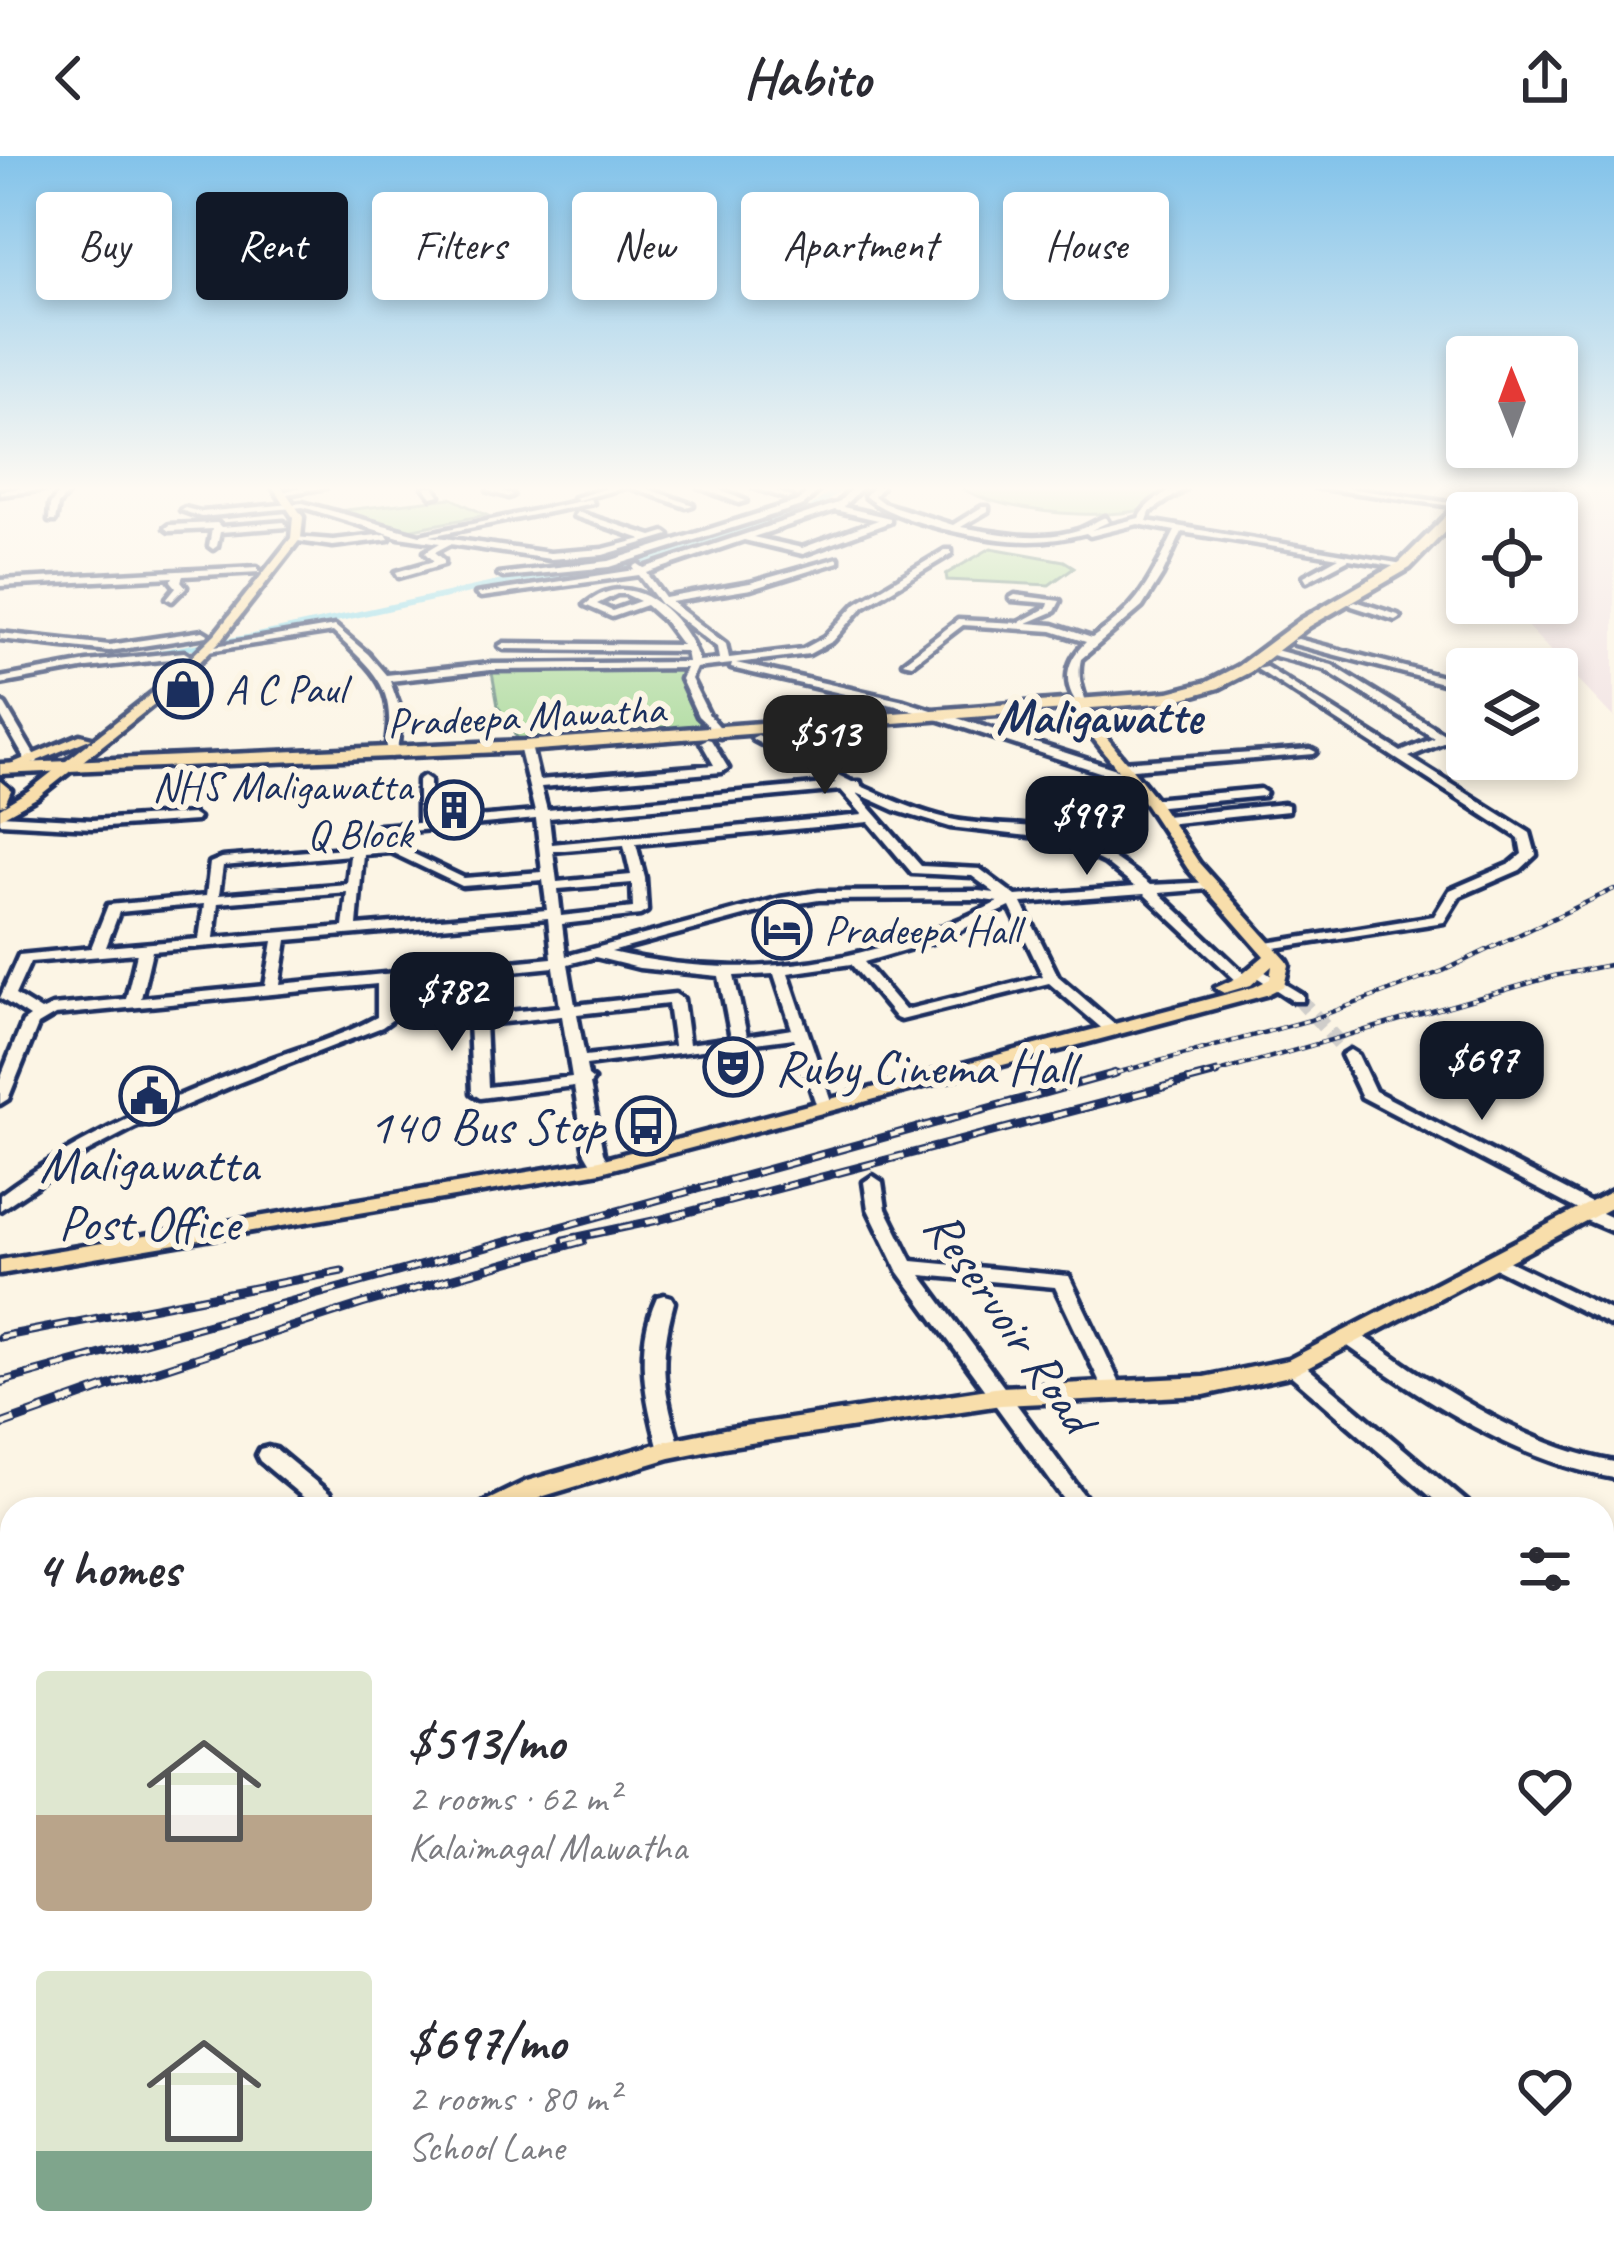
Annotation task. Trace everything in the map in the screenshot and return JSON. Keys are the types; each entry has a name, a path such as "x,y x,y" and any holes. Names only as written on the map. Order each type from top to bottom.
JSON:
{"highway":[{"path":"1271,658 1305,622 1369,586"},
{"path":"1271,658 1385,586"},
{"name":"Pradeepa Mawatha","path":"44,785 95,774 714,738 1084,710 1191,693 1271,658"},
{"name":"Pradeepa Mawatha","path":"714,738 946,720"},
{"name":"Pradeepa Mawatha","path":"2,782 68,764 525,749"}],"main road":[{"path":"0,816 170,686 245,586"},
{"path":"2,782 32,760 84,739 201,645 254,586"},
{"path":"152,685 170,686"},
{"path":"1084,710 1264,967"},
{"path":"0,1267 597,1159 1176,1006 1264,967"},
{"path":"1176,1006 1264,967"},
{"path":"0,1255 597,1159"},
{"path":"518,1497 670,1449 905,1408 1000,1396 1204,1387 1294,1367 1614,1197"}],"street":[{"path":"172,598 180,586"},
{"path":"481,594 539,586"},
{"path":"654,586 663,601 722,646 725,662"},
{"path":"663,601 753,586"},
{"path":"386,678 490,667 693,664 805,652 830,640 860,605 892,586"},
{"path":"1084,710 1072,686 1077,655 1089,640 1132,613 1152,586"},
{"path":"536,784 722,768 714,738 686,679 693,664 692,648 683,633 645,602 623,591 590,605 608,614 645,602"},
{"path":"1016,598 1055,601 1052,609 1018,624"},
{"path":"1355,604 1395,616"},
{"path":"908,662 948,636 956,624 1018,624 1089,640"},
{"path":"0,681 201,645 333,628 386,678 398,718 392,754"},
{"path":"0,636 109,648 201,645"},
{"path":"1298,642 1446,681"},
{"path":"504,646 692,648"},
{"path":"550,668 558,647"},
{"path":"1271,658 1328,667 1442,738"},
{"path":"1264,967 1439,919 1455,893 1515,867 1529,855 1525,836 1401,756 1271,658"},
{"path":"725,662 790,682 900,703 1126,772 1310,752"},
{"path":"0,705 32,760"},
{"path":"1401,756 1446,737"},
{"path":"758,738 913,813 954,824 1058,836 1124,871 1145,891 1264,967 1298,998"},
{"path":"525,749 542,815 560,962 597,1159"},
{"path":"424,780 424,826"},
{"path":"379,830 851,786"},
{"path":"851,786 917,870 975,872 1013,900 1052,978 1105,1024"},
{"path":"1152,802 1260,793"},
{"path":"1165,820 1284,808"},
{"path":"0,816 92,824 191,818"},
{"path":"546,848 872,818"},
{"path":"629,840 642,909 24,958 7,997 38,1015 560,962 819,896 978,895 1013,900 1209,885"},
{"path":"206,942 217,863 402,850 462,882 638,878"},
{"path":"350,930 357,851"},
{"path":"97,952 113,908 355,887"},
{"path":"600,954 670,970 781,975 936,937 1013,900"},
{"path":"615,914 625,946"},
{"path":"272,991 281,936"},
{"path":"132,1004 146,947"},
{"path":"854,959 901,1015 1052,978"},
{"path":"670,970 682,1050"},
{"path":"726,972 740,1042"},
{"path":"781,975 821,1099"},
{"path":"0,1204 70,1155 285,1058 377,1024 385,1018 383,980"},
{"path":"584,1080 479,1091 477,1020 675,999"},
{"path":"0,1099 38,1015"},
{"path":"581,1061 798,1033"},
{"path":"1350,1055 1368,1094 1614,1226"},
{"name":"Reservoir Road","path":"873,1182 877,1209 905,1267 1075,1497"},
{"path":"1496,1261 1614,1320"},
{"path":"905,1267 1062,1281 1114,1392"},
{"path":"664,1302 649,1354 655,1398 670,1449"},
{"path":"1349,1337 1460,1408 1576,1465 1614,1470"},
{"path":"1294,1367 1446,1497"},
{"path":"268,1456 319,1497"}],"shaded area":[{"path":"1578,586 1614,586 1614,718 1578,680 1578,648 1548,648 1525,624 1578,624"}],"green space":[{"path":"677,666 704,728 519,741 498,706 491,667 602,670"}],"waterway":[{"path":"68,666 253,637 491,586"}],"tunnel":[{"path":"1298,998 1350,1055"}],"railway":[{"path":"1105,1076 1310,1020 1443,971 1614,889"},
{"path":"1205,1076 1554,976 1614,964"},
{"path":"5,1381 0,1382 1116,1073"},
{"path":"564,1240 658,1220 1217,1073"},
{"path":"115,1384 362,1304 583,1241"},
{"path":"0,1337 342,1271"},
{"path":"0,1425 123,1381"}],"place":[{"name":"A C Paul","path":"183,689"},
{"name":"NHS Maligawatta Q Block","path":"454,810"},
{"name":"Pradeepa Hall","path":"782,930"},
{"name":"Ruby Cinema Hall","path":"733,1067"},
{"name":"Maligawatta Post Office","path":"149,1096"},
{"name":"140 Bus Stop","path":"646,1126"}],"district":[{"name":"Maligawatte","path":"1099,717"}]}
